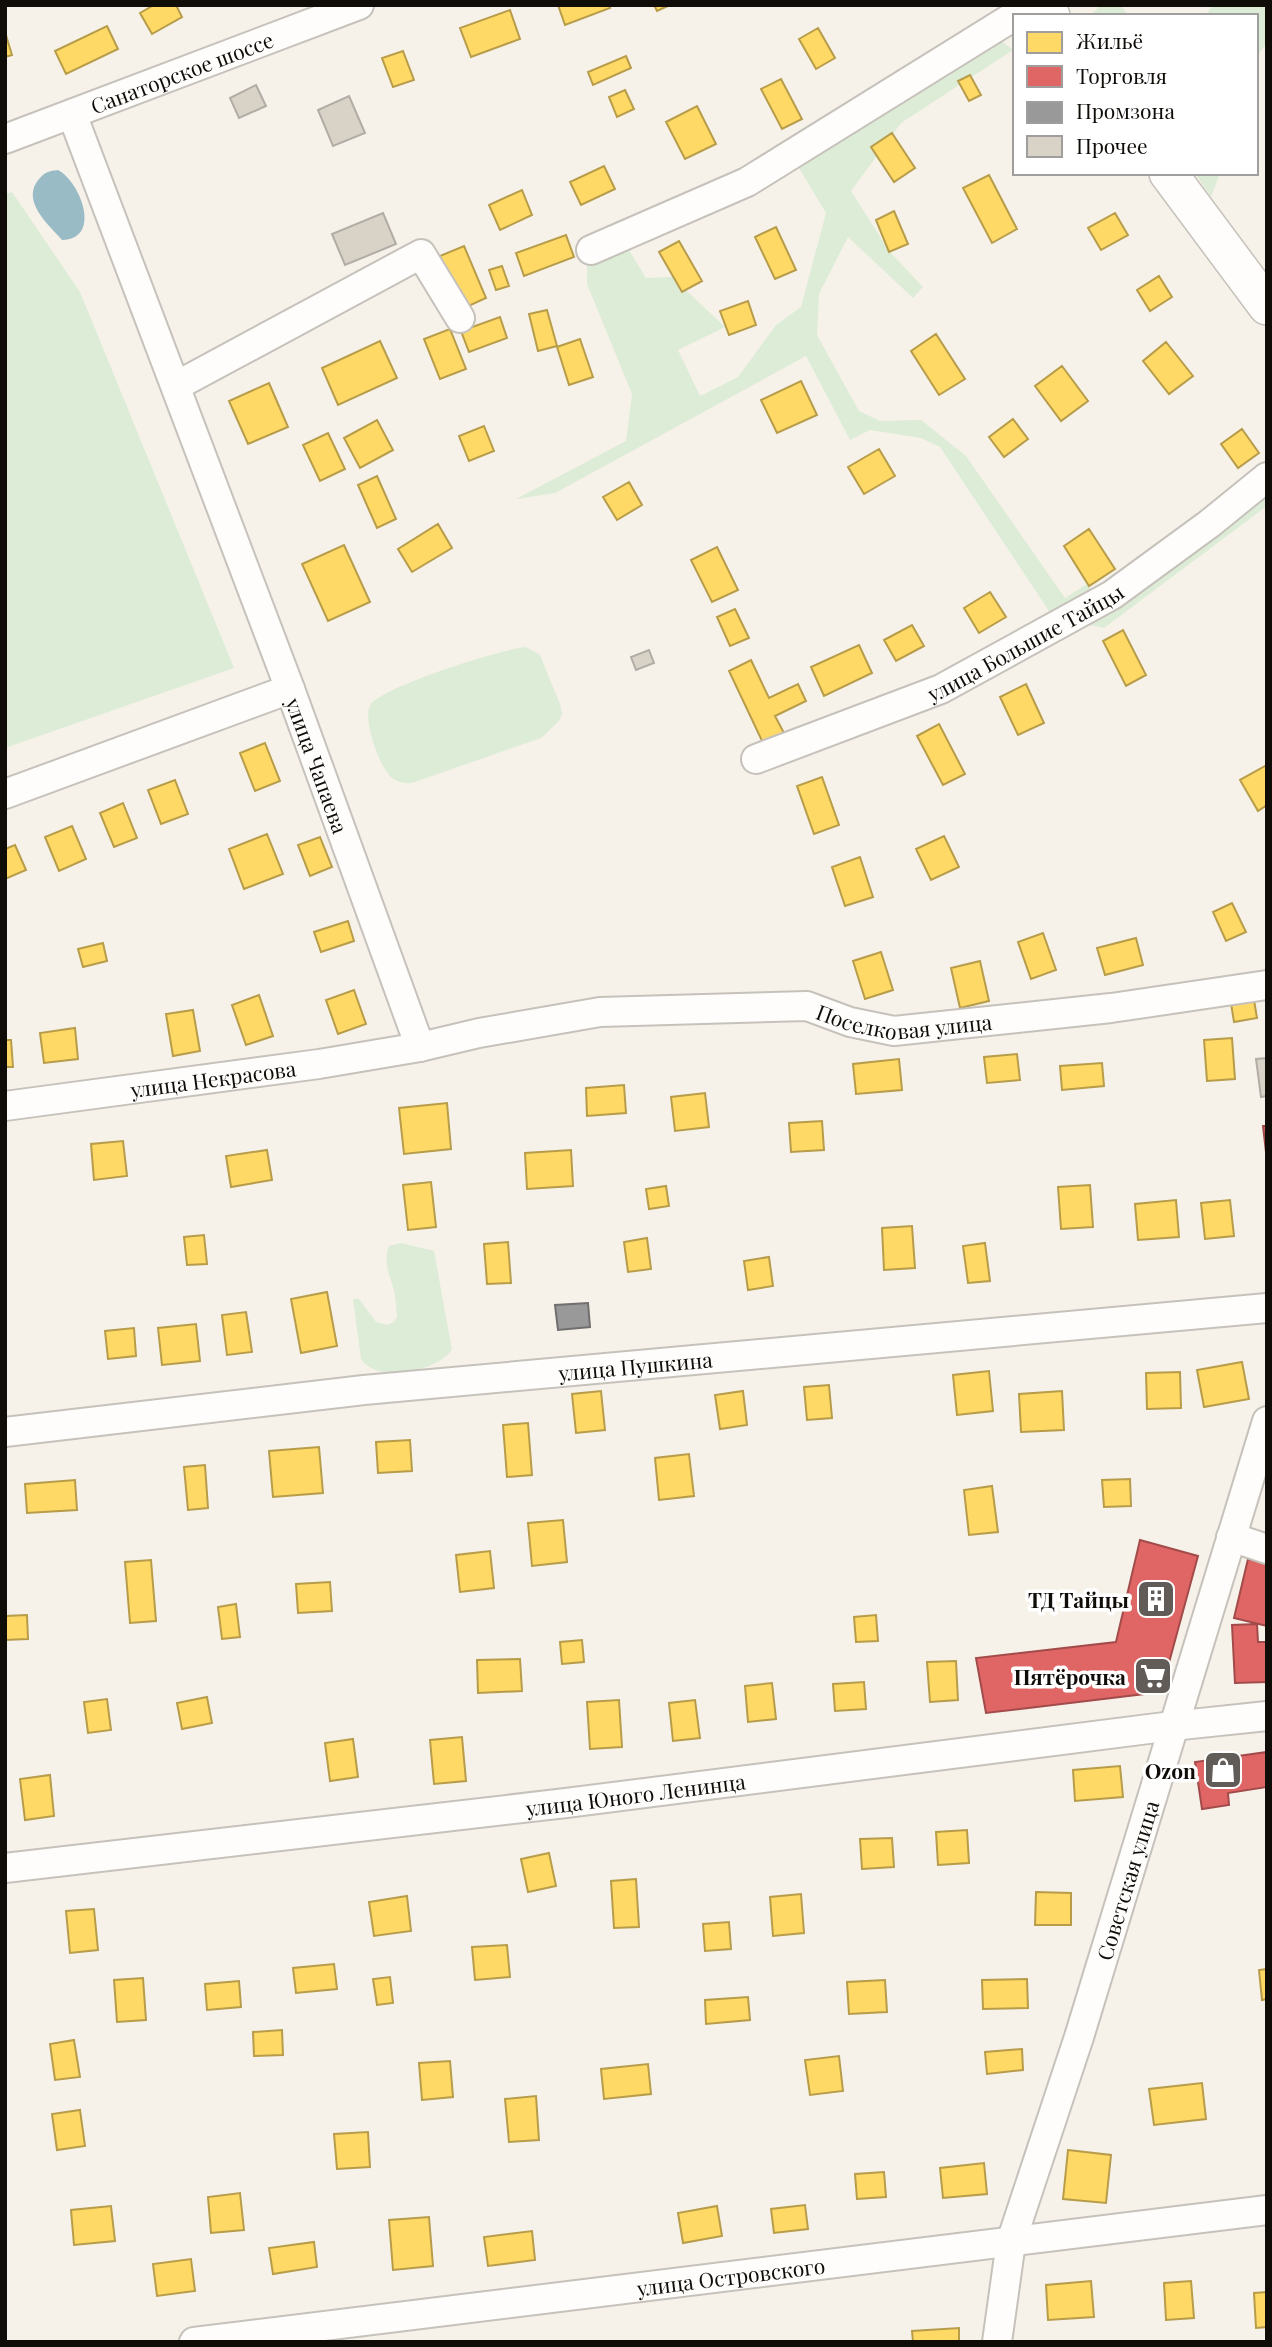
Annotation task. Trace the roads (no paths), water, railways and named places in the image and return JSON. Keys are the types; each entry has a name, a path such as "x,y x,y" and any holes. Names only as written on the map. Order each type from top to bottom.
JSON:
{"main road":[{"path":"1169,175 1267,306"}],"street":[{"name":"Санаторское шоссе","path":"5,139 359,5"},
{"path":"591,250 747,182 1013,17"},
{"path":"72,114 290,689"},
{"path":"177,386 421,254 460,318"},
{"name":"улица Большие Тайцы","path":"756,759 941,689 987,664 1112,595 1209,524 1267,477"},
{"name":"улица Чапаева","path":"5,794 290,689 420,1047"},
{"name":"Поселковая улица","path":"420,1047 479,1033 600,1012 807,1006 850,1022 894,1031 1111,1008 1267,985"},
{"name":"улица Некрасова","path":"5,1106 319,1064 420,1047"},
{"name":"улица Пушкина","path":"5,1432 364,1390 1267,1308"},
{"name":"Советская улица","path":"997,2342 1010,2242 1079,2036 1267,1421"},
{"path":"1231,1537 1267,1549"},
{"name":"улица Юного Ленинца","path":"5,1868 566,1803 1267,1716"},
{"name":"улица Островского","path":"194,2342 1267,2210"}],"water":[{"path":"58,170 74,185 84,209 85,220 82,230 75,237 62,240 38,212 33,196 34,187 41,177 47,172"}],"place":[{"name":"ТД Тайцы","path":"1156,1599"},
{"name":"Пятёрочка","path":"1153,1676"},
{"name":"Ozon","path":"1223,1770"}]}
